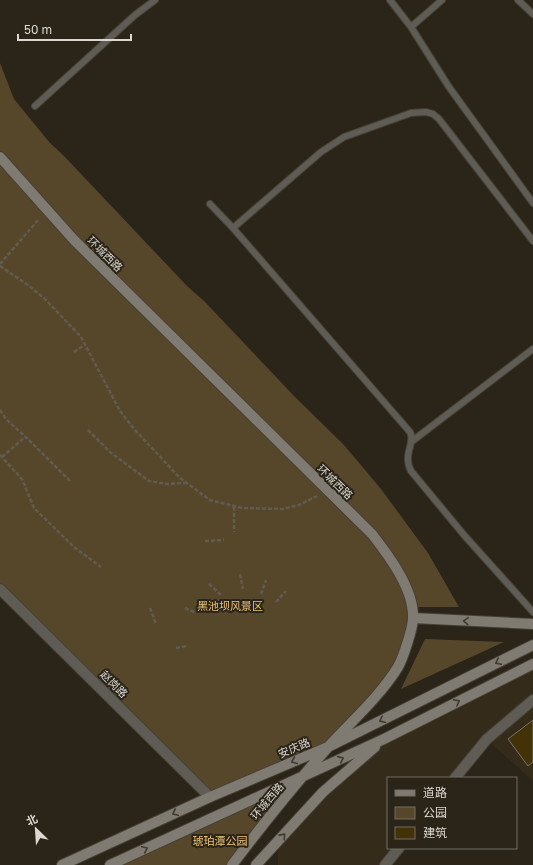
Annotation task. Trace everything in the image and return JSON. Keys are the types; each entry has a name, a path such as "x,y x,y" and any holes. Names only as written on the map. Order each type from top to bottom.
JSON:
{"street":[{"name":"环城西路","path":"0,157 74,240 372,534 388,556 406,587 413,618 408,641 399,665 385,685 305,774 258,830 232,865"},
{"name":"赵岗路","path":"0,589 210,797"},
{"path":"413,618 533,624"},
{"name":"安庆路","path":"62,865 210,797 330,746 533,645"},
{"path":"110,865 305,774 384,739 533,664"},
{"path":"456,777 487,739 533,700"},
{"path":"256,865 323,792 384,739"},
{"path":"385,865 398,849"}],"lane":[{"path":"35,106 135,15 154,0"},
{"path":"390,0 411,27 449,87 533,203"},
{"path":"411,27 442,0"},
{"path":"518,0 533,14"},
{"path":"233,228 321,152 344,137 411,113 426,112 433,114 439,119 533,241"},
{"path":"210,204 233,228 410,432 412,436 407,457 411,470 464,535 533,612"},
{"path":"411,442 533,349"}],"path":[{"path":"43,214 0,265 45,299 81,337 120,411 157,455 180,478 210,500 234,506 275,510 291,508 327,491"},
{"path":"74,352 86,344"},
{"path":"0,410 6,419 71,482"},
{"path":"88,430 110,452 149,481 167,484 186,483"},
{"path":"25,436 1,456 22,479 34,508 74,547 101,566"},
{"path":"234,506 234,532"},
{"path":"205,541 224,540"},
{"path":"240,574 243,589"},
{"path":"261,594 266,580"},
{"path":"209,584 222,595"},
{"path":"276,602 286,591"},
{"path":"150,608 156,624"},
{"path":"185,608 196,613"},
{"path":"176,648 188,646"}],"shaded area":[{"path":"533,664 533,781 486,739 456,777 387,777 387,849 398,849 385,865 278,865 278,841 384,739"}],"green space":[{"name":"黑池坝风景区","path":"0,63 14,99 50,143 294,396 344,445 381,489 428,553 459,607 411,607 399,665 330,746 210,797 0,589"},
{"path":"425,639 504,642 401,689"},
{"name":"琥珀潭公园","path":"305,774 232,865 110,865"}],"building":[{"path":"533,720 533,762 528,766 508,739"}]}
